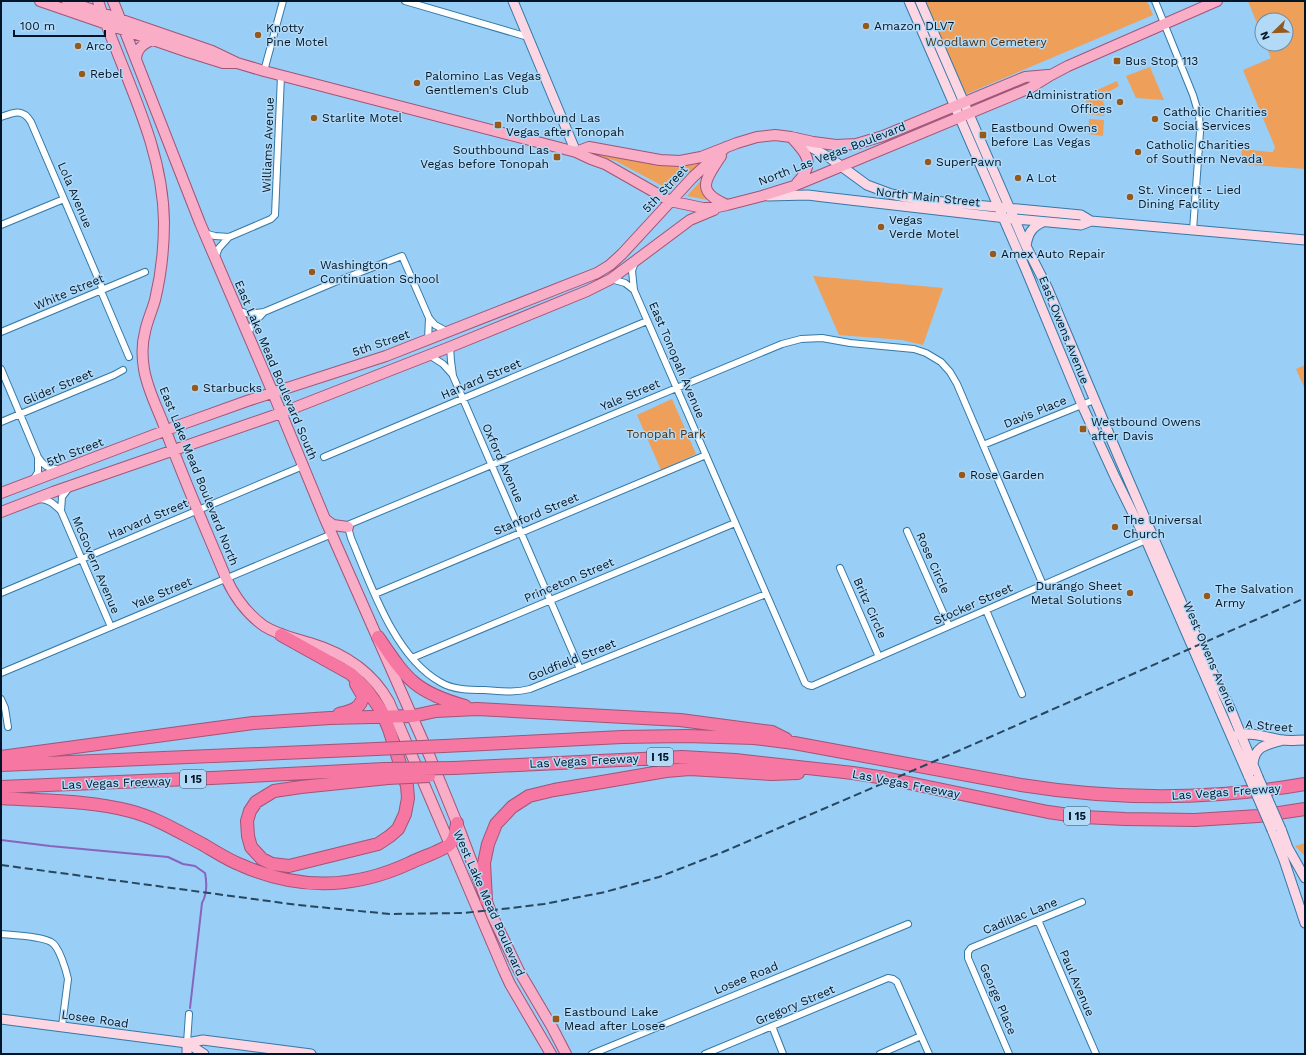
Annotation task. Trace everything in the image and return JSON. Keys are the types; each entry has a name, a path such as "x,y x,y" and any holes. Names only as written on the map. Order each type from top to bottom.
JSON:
{"highway":[{"path":"281,635 351,674 366,689 389,717 390,729 408,798 405,814 398,829 378,844 289,866 272,864 262,859 252,847 248,836 247,821 250,810 256,802 264,796 274,791 386,774"},
{"path":"378,637 399,669 417,686 443,700 477,709"},
{"path":"330,718 355,709 359,706 362,699 361,692 358,687 348,675 338,667"},
{"path":"1,757 246,724 330,718 413,716 436,711 477,709 680,720 772,732 794,743"},
{"name":"Las Vegas Freeway","path":"1,765 622,737 686,736 754,738 794,743 1053,790 1084,793 1164,796 1210,795 1270,790 1305,784"},
{"name":"Las Vegas Freeway","path":"1,787 212,778 386,774 682,757 735,760 853,773 885,778 1048,812 1083,817 1138,820 1196,820 1258,816 1305,809"},
{"path":"486,900 484,863 488,844 496,824 512,807 529,796 554,790 690,769 772,774 853,773"},
{"path":"1270,790 1305,781"},
{"path":"1,798 92,803 130,811 151,817 241,865 269,876 304,883 331,884 371,878 398,869 450,845 455,835 457,823"}],"main road":[{"name":"North Las Vegas Boulevard","path":"40,1 223,63 237,62"},
{"name":"East Lake Mead Boulevard North","path":"98,1 144,121 155,155 163,191 163,243 157,290 145,332 143,351 144,369 149,389 173,451 226,578 234,595 244,609 265,626 281,635 325,648 353,662 368,674 383,691 389,717"},
{"name":"East Lake Mead Boulevard South","path":"113,1 204,233 273,393 325,519 413,716"},
{"path":"513,1 576,152"},
{"name":"East Owens Avenue","path":"909,1 1010,208 1046,287 1087,402"},
{"name":"East Owens Avenue","path":"920,1 959,105"},
{"name":"North Las Vegas Boulevard","path":"72,2 212,51 237,62 264,71 576,152 605,164 670,201 703,208 713,208 762,196 794,186 1030,88 1051,75 1217,1"},
{"path":"137,62 136,54 138,50 144,44 152,40"},
{"name":"North Las Vegas Boulevard","path":"576,152 588,147 654,160 680,161 701,157 757,137 775,135 791,136 831,144 856,144 873,140 1025,77 1051,75"},
{"name":"East Owens Avenue","path":"964,116 1002,218 1026,270 1062,359 1087,402"},
{"path":"791,136 805,153 808,161 805,173 794,186"},
{"name":"North Main Street","path":"791,136 815,149 867,185 891,194 905,197 1081,215 1090,221 1305,240"},
{"path":"726,147 707,178 706,183 710,195 715,200 727,205"},
{"name":"5th Street","path":"1,493 166,431 273,393 386,356 597,273 610,265 622,254 703,167 726,147"},
{"name":"North Main Street","path":"762,196 824,196 1043,222 1081,225 1090,221"},
{"path":"1,512 36,498 281,413 450,347 587,291 611,279 690,220 727,205"},
{"path":"1026,246 1027,238 1031,230 1034,226 1043,222"},
{"path":"522,318 524,302"},
{"name":"West Owens Avenue","path":"1087,402 1125,473 1205,657 1242,734 1253,765 1254,777"},
{"name":"West Owens Avenue","path":"1087,402 1115,478 1146,540 1232,737 1254,777 1276,830 1284,860 1304,920"},
{"path":"1115,478 1125,473"},
{"path":"325,519 333,525 348,527"},
{"name":"West Lake Mead Boulevard","path":"413,716 457,823 486,900 519,972 552,1027 566,1054"},
{"name":"West Lake Mead Boulevard","path":"389,717 412,758 510,984 551,1054"},
{"name":"A Street","path":"1232,737 1242,734 1283,740 1305,740"},
{"path":"1253,765 1256,752 1261,747 1283,740"},
{"name":"West Owens Avenue","path":"1276,830 1305,878"},
{"name":"Losee Road","path":"1,1019 187,1043 203,1040 311,1054"},
{"path":"186,1054 187,1043"},
{"name":"Losee Road","path":"187,1043 204,1054"}],"street":[{"path":"264,71 283,1"},
{"path":"405,1 528,37"},
{"path":"1155,1 1193,95 1199,115 1200,132 1193,230"},
{"name":"Williams Avenue","path":"229,237 272,219 275,215 281,76"},
{"name":"Lola Avenue","path":"1,117 16,112 28,116 32,122 129,357"},
{"path":"1,225 64,199"},
{"path":"204,233 215,236 229,237"},
{"path":"215,258 219,248 229,237"},
{"path":"237,310 249,314 264,312 402,256 429,318 435,325 448,332"},
{"name":"East Tonopah Avenue","path":"636,260 632,271 634,290 805,683 808,685"},
{"name":"White Street","path":"1,332 145,272"},
{"path":"611,279 625,283 634,290"},
{"path":"248,335 253,324 264,312"},
{"path":"428,340 429,318"},
{"name":"Harvard Street","path":"324,457 647,321"},
{"name":"Yale Street","path":"348,527 350,524 782,344 801,339 822,338 850,343 914,349 931,356 945,367 957,384 1044,585"},
{"name":"Oxford Avenue","path":"450,347 453,376 522,532 580,669"},
{"name":"Oxford Avenue","path":"429,355 443,364 453,376"},
{"path":"1,369 42,464 54,469 65,470"},
{"name":"Glider Street","path":"1,422 123,370"},
{"name":"Davis Place","path":"983,445 1087,402"},
{"name":"Stanford Street","path":"375,594 706,455"},
{"path":"29,483 35,478 38,472 38,457"},
{"name":"Harvard Street","path":"1,593 303,466"},
{"name":"McGovern Avenue","path":"61,511 62,496 71,486"},
{"name":"McGovern Avenue","path":"36,498 50,501 61,511 111,627"},
{"name":"Princeton Street","path":"412,658 735,523"},
{"name":"Goldfield Street","path":"348,527 351,538 385,617 399,640 422,670 441,683 460,689 507,692 520,692 530,689 766,594"},
{"name":"Rose Circle","path":"907,531 949,626"},
{"name":"Yale Street","path":"1,673 332,534"},
{"name":"Stocker Street","path":"808,685 812,686 1146,540"},
{"name":"Britz Circle","path":"840,568 879,657"},
{"path":"986,610 1022,694"},
{"path":"1,699 5,708 8,727"},
{"name":"Cadillac Lane","path":"968,952 971,948 1082,902"},
{"name":"Paul Avenue","path":"1038,920 1096,1054"},
{"name":"Losee Road","path":"592,1054 908,924"},
{"path":"1,934 45,940 52,942 57,948 68,979 62,1026"},
{"name":"George Place","path":"968,952 968,958 1009,1054"},
{"name":"Gregory Street","path":"705,1054 888,978 893,978 897,982 921,1036"},
{"path":"187,1043 190,1014"},
{"path":"772,1026 783,1054"},
{"path":"880,1054 921,1036 929,1054"}],"green space":[{"name":"Woodlawn Cemetery","path":"924,1 1147,1 1153,15 964,95"},
{"path":"1248,1 1305,1 1305,169 1241,164 1242,149 1273,152 1275,147 1243,70 1271,58 1268,52 1294,52 1294,12 1254,12 1254,16"},
{"path":"1150,67 1164,100 1136,98 1126,76"},
{"path":"1117,81 1119,86 1101,96 1105,107 1104,116 1087,114 1086,95"},
{"path":"1089,119 1104,120 1103,136 1088,134"},
{"path":"589,153 647,162 699,161 700,163 670,190 616,161"},
{"path":"703,178 705,193 708,200 687,196"},
{"path":"813,276 943,288 923,345 902,340 839,335"},
{"path":"1305,365 1305,386 1304,387 1296,369"},
{"name":"Tonopah Park","path":"672,399 696,454 661,470 637,415"},
{"path":"1305,843 1305,856 1295,846"}],"waterway":[{"path":"1,840 168,857 183,864 195,866 205,873 206,888 202,903 190,1008"}],"railway":[{"path":"1,865 298,905 390,914 463,913 544,904 605,892 659,877 723,852 956,752 1305,598"}],"place":[{"name":"Amazon DLV7","path":"866,26"},
{"name":"Knotty Pine Motel","path":"258,35"},
{"name":"Arco","path":"78,46"},
{"name":"Bus Stop 113","path":"1117,61"},
{"name":"Rebel","path":"82,74"},
{"name":"Palomino Las Vegas Gentlemen's Club","path":"417,83"},
{"name":"Administration Offices","path":"1120,102"},
{"name":"Starlite Motel","path":"314,118"},
{"name":"Catholic Charities Social Services","path":"1155,119"},
{"name":"Northbound Las Vegas after Tonopah","path":"498,125"},
{"name":"Eastbound Owens before Las Vegas","path":"983,135"},
{"name":"Catholic Charities of Southern Nevada","path":"1138,152"},
{"name":"Southbound Las Vegas before Tonopah","path":"557,157"},
{"name":"SuperPawn","path":"928,162"},
{"name":"A Lot","path":"1018,178"},
{"name":"St. Vincent - Lied Dining Facility","path":"1130,197"},
{"name":"Vegas Verde Motel","path":"881,227"},
{"name":"Amex Auto Repair","path":"993,254"},
{"name":"Washington Continuation School","path":"312,272"},
{"name":"Starbucks","path":"195,388"},
{"name":"Westbound Owens after Davis","path":"1083,429"},
{"name":"Rose Garden","path":"962,475"},
{"name":"The Universal Church","path":"1115,527"},
{"name":"Durango Sheet Metal Solutions","path":"1130,593"},
{"name":"The Salvation Army","path":"1207,596"},
{"name":"Eastbound Lake Mead after Losee","path":"556,1019"}]}
